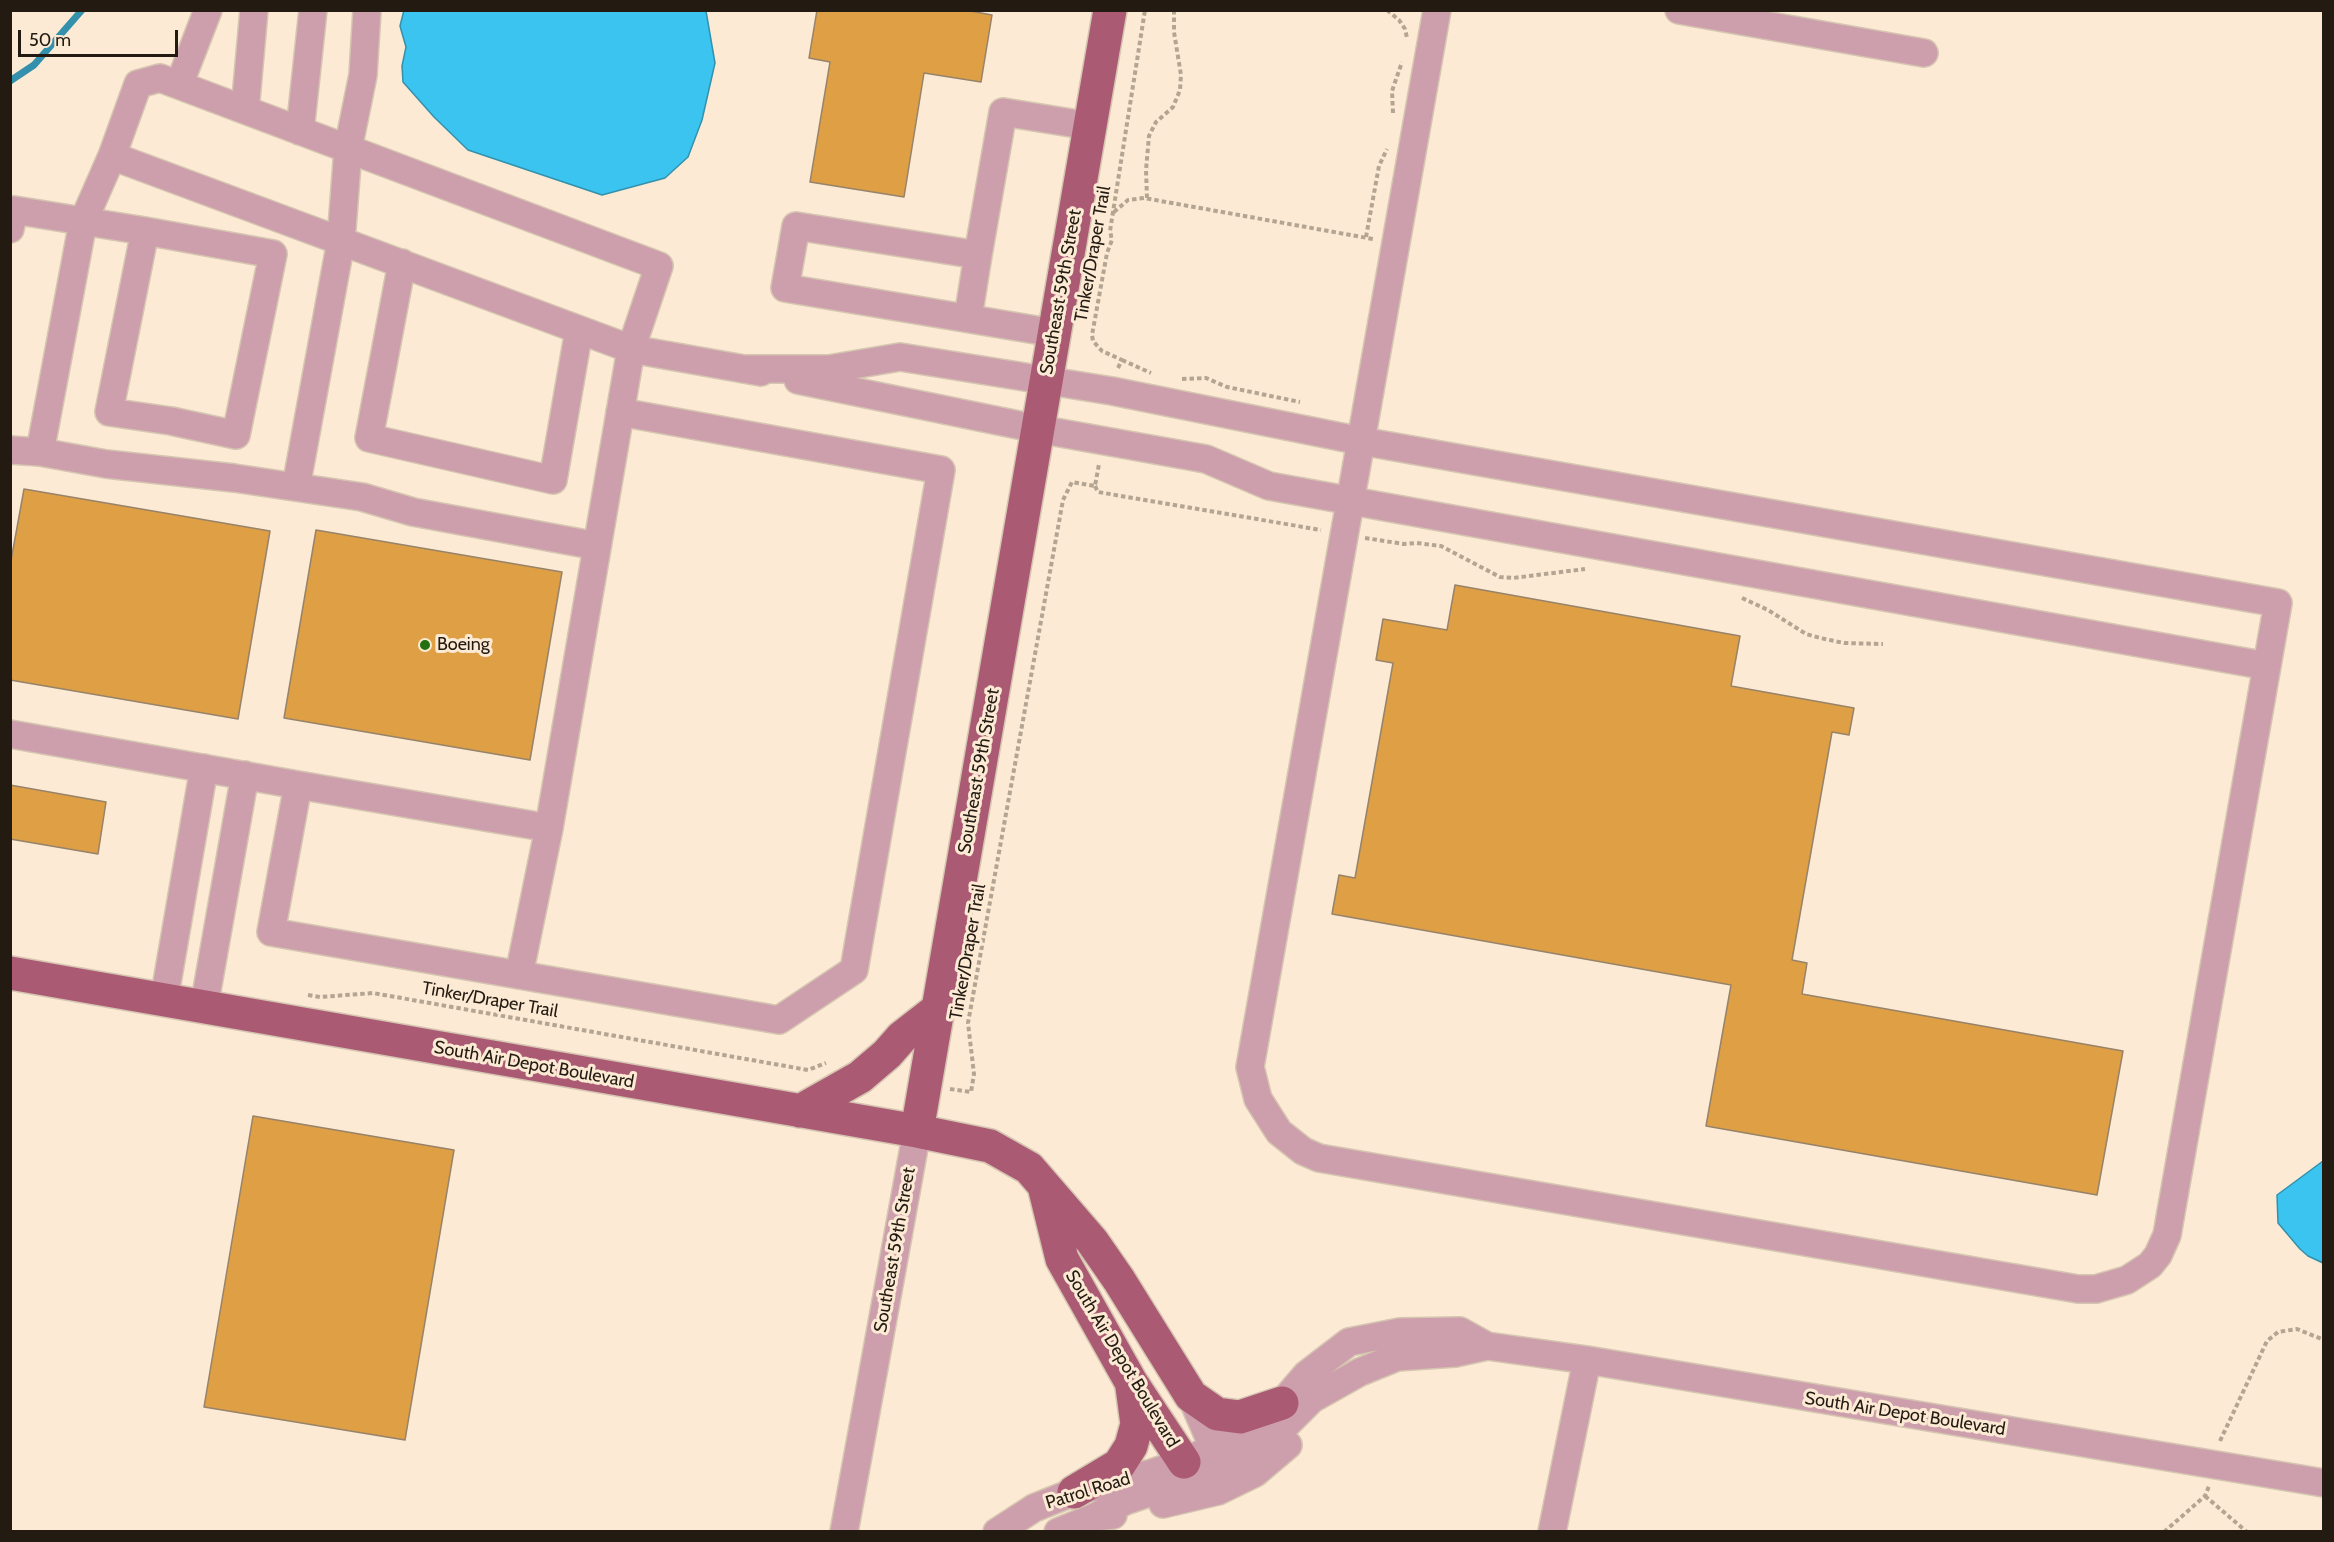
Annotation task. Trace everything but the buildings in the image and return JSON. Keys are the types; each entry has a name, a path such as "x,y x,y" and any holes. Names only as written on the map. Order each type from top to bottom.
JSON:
{"main road":[{"name":"Southeast 59th Street","path":"917,1131 1110,10"},
{"name":"South Air Depot Boulevard","path":"10,973 917,1131 990,1146 1029,1168 1092,1241 1191,1396"},
{"path":"800,1111 860,1077 887,1054 902,1037 938,1008"},
{"name":"South Air Depot Boulevard","path":"1044,1186 1062,1259 1131,1382 1202,1461"},
{"path":"1074,1492 1119,1465 1131,1446 1137,1424 1131,1382"},
{"path":"1191,1396 1217,1414 1240,1417 1282,1403"}],"street":[{"path":"179,85 208,10"},
{"path":"245,110 254,10"},
{"path":"300,131 313,10"},
{"path":"296,487 341,241 348,149 363,75 367,10"},
{"path":"743,369 829,369 900,357 1112,391 1361,441 2278,603 2167,1235 2158,1255 2150,1265 2127,1280 2096,1289 2078,1289 1319,1158 1302,1151 1279,1132 1258,1099 1250,1067 1351,501 1361,441 1437,10"},
{"path":"1679,10 1924,53"},
{"path":"40,452 83,222 112,156 138,84 160,78 659,266 631,349 549,828 519,975"},
{"path":"968,318 1003,112 1090,126"},
{"path":"112,156 631,349 743,369 1038,429 1206,459 1269,486 2267,666"},
{"path":"10,230 14,210 145,231 273,254 236,435 171,421 109,412 145,231"},
{"path":"978,255 796,226 785,288 1054,333"},
{"path":"402,263 369,438 553,480 579,330"},
{"path":"298,784 271,932 779,1020 854,970 941,470 620,412"},
{"path":"10,450 40,452 148,470 362,497 413,512 597,546"},
{"path":"10,734 549,828"},
{"path":"164,1000 204,768"},
{"path":"204,1007 245,775"},
{"name":"Southeast 59th Street","path":"844,1532 917,1131"},
{"name":"South Air Depot Boulevard","path":"1202,1461 1256,1427 1282,1403 1306,1375 1349,1342 1400,1332 1460,1331 1487,1346"},
{"name":"South Air Depot Boulevard","path":"1202,1461 1243,1458 1280,1431 1311,1399 1360,1372 1397,1357 1455,1353 1487,1346 1587,1360 2324,1483"},
{"path":"1552,1532 1587,1360"},
{"name":"South Air Depot Boulevard","path":"1102,1516 1218,1491 1255,1473 1294,1439 1331,1389"},
{"path":"1102,1516 1125,1501 1202,1461 1191,1396"},
{"name":"Patrol Road","path":"997,1532 1034,1508 1074,1492 1202,1461"},
{"name":"Patrol Road","path":"1058,1532 1102,1516"}],"path":[{"name":"Tinker/Draper Trail","path":"1145,10 1110,231 1112,245 1107,253 1092,335 1093,340 1102,351 1151,374"},
{"path":"1147,198 1146,170 1149,136 1156,122 1173,107 1180,90 1181,75 1174,32 1174,10"},
{"path":"1387,10 1405,29 1408,48"},
{"path":"1394,123 1392,91 1397,71 1404,57"},
{"path":"1366,237 1378,166 1388,147"},
{"path":"1114,212 1123,203 1133,198 1147,198 1366,237 1379,243"},
{"path":"1112,391 1114,378 1122,360"},
{"path":"1173,379 1206,378 1227,387 1305,404"},
{"path":"1103,440 1095,486 1098,492 1322,530"},
{"name":"Tinker/Draper Trail","path":"925,1084 971,1092 974,1074 968,1023 1063,500 1072,482 1095,486"},
{"path":"1359,536 1404,544 1441,546 1500,578 1597,569"},
{"path":"1734,595 1750,600 1806,634 1844,643 1883,644"},
{"name":"Tinker/Draper Trail","path":"297,994 320,997 373,993 808,1070 827,1062"},
{"path":"2164,1532 2205,1496 2223,1432 2267,1341 2278,1332 2297,1329 2324,1340"},
{"path":"2205,1496 2247,1532"}],"water":[{"path":"404,10 706,11 715,63 702,120 688,157 665,178 602,195 468,150 403,82 402,66 406,47 400,26"},
{"path":"2323,1161 2323,1263 2308,1256 2300,1249 2278,1223 2277,1195"}],"waterway":[{"path":"10,81 34,65 82,10"}],"place":[{"name":"Boeing","path":"425,645"}]}
